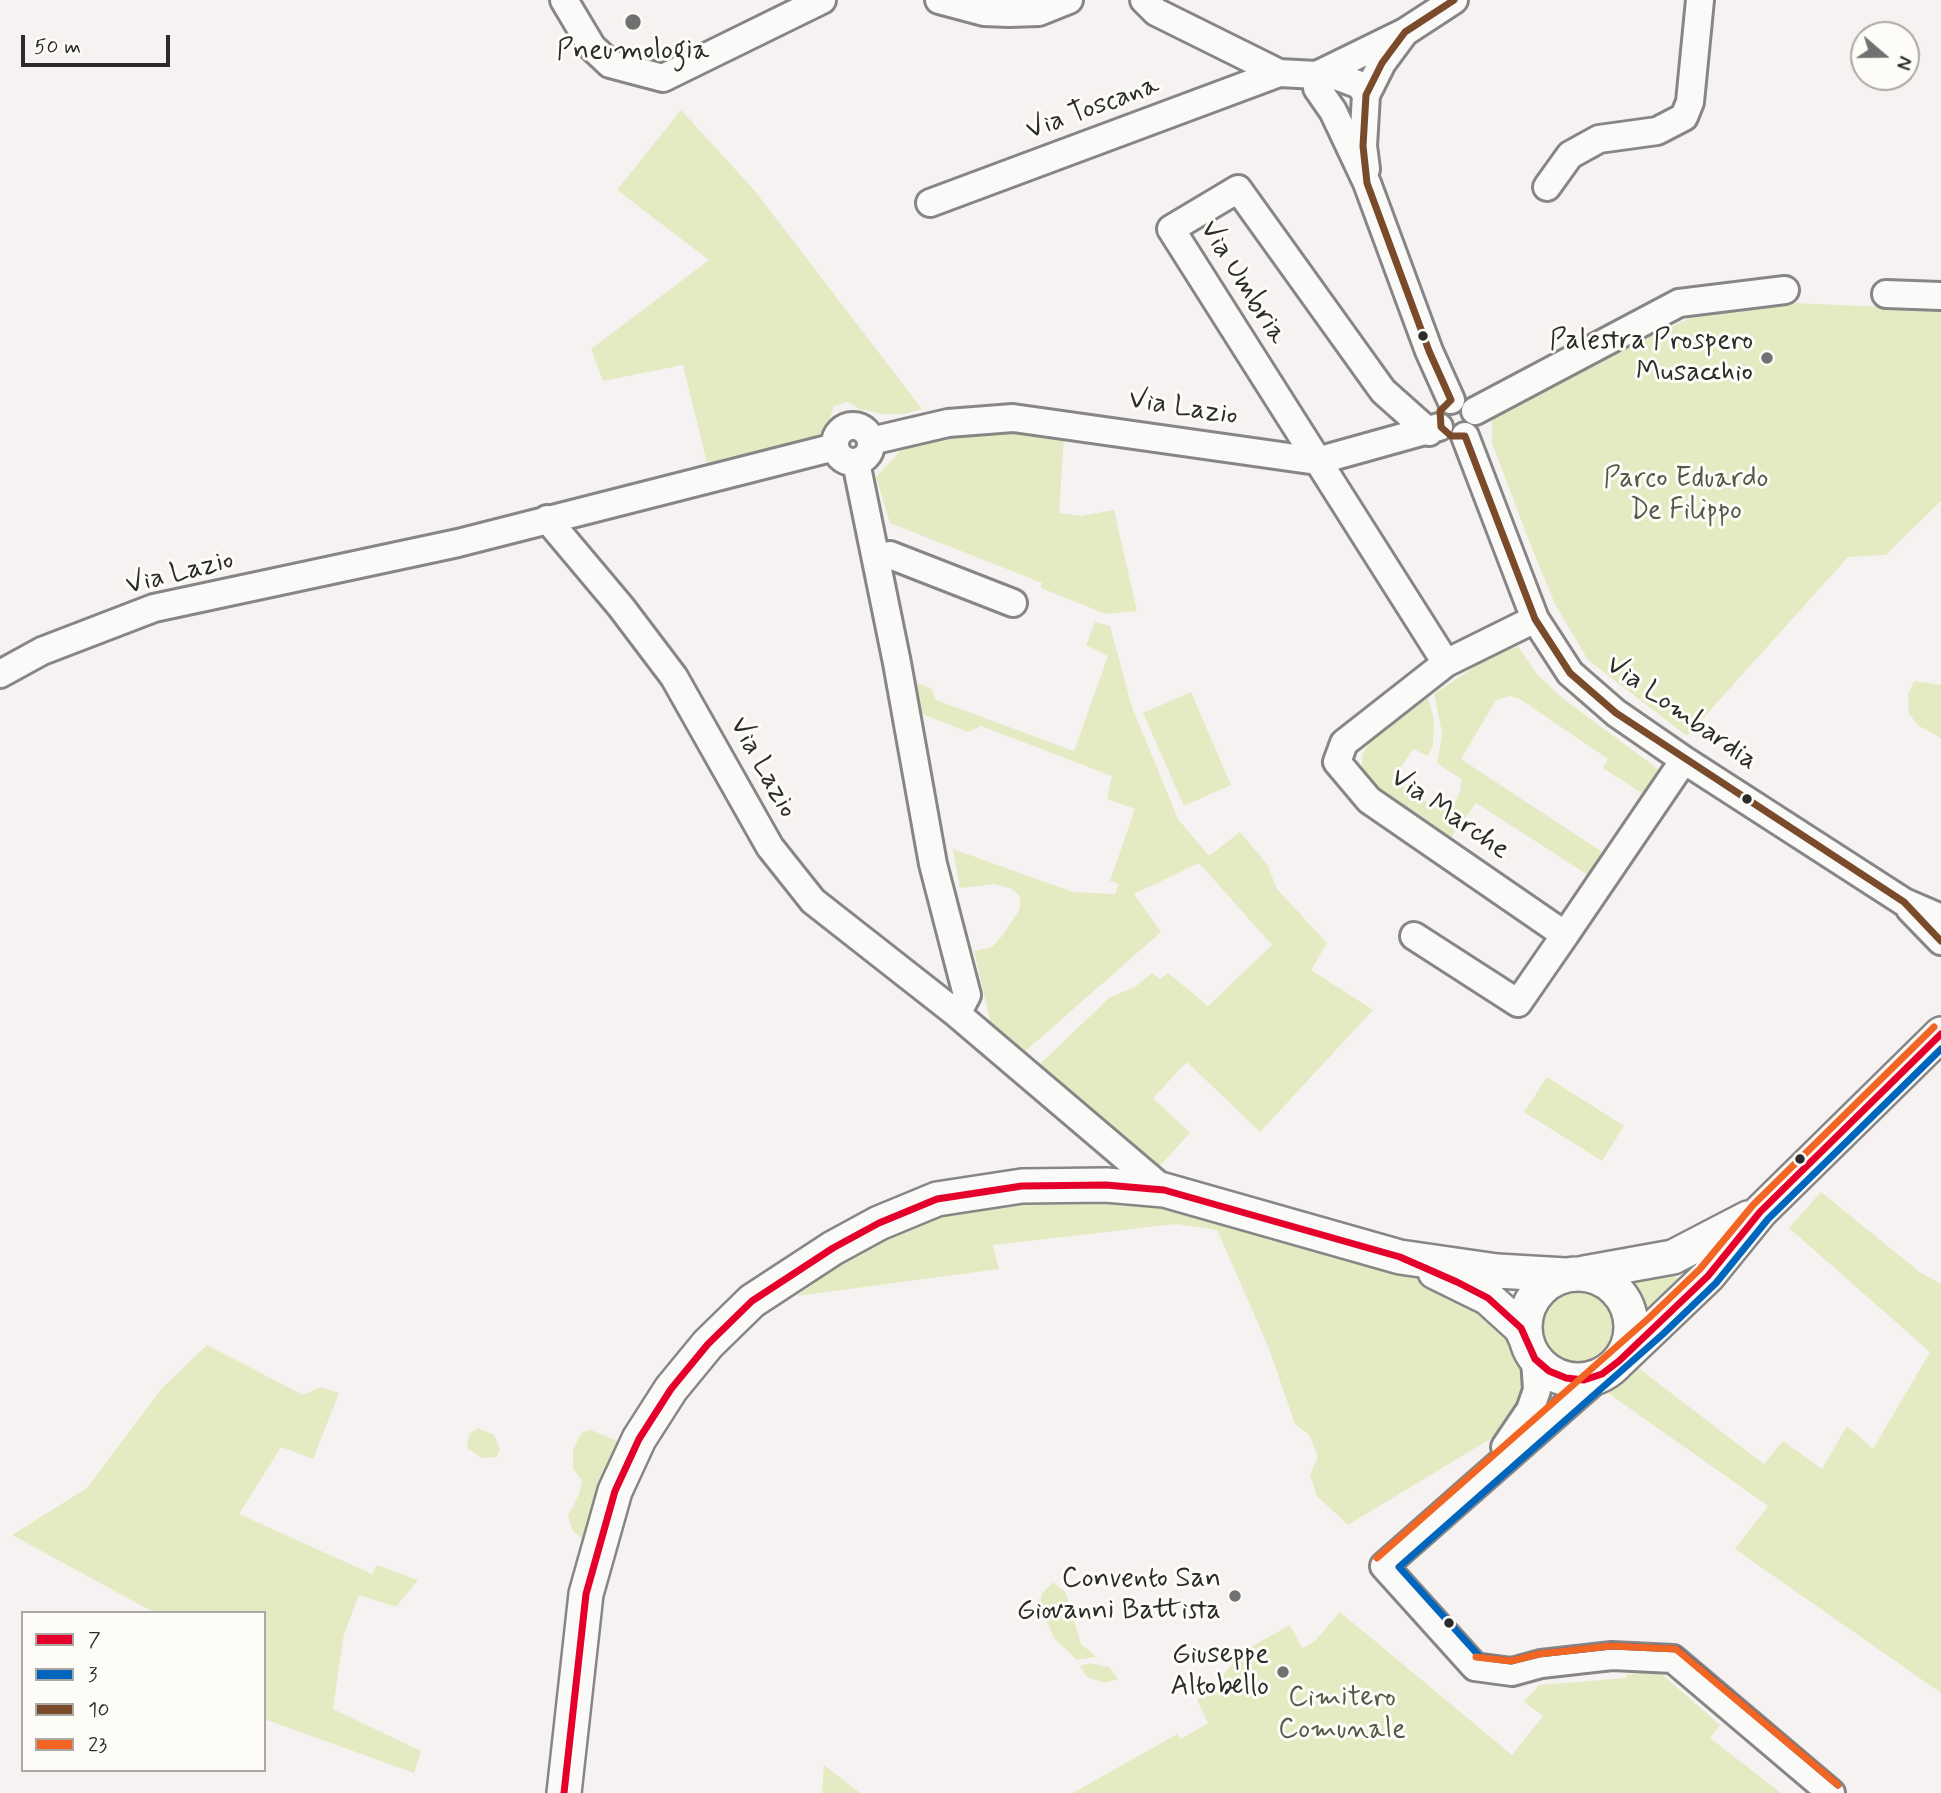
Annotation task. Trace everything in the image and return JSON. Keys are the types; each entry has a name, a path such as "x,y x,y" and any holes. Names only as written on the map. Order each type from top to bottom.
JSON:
{"main road":[{"path":"1913,1058 1941,1009"},
{"path":"1400,1257 1489,1298 1521,1328 1531,1350 1549,1371 1566,1378 1584,1380 1610,1367 1702,1282 1760,1212 1913,1058 1941,1034"},
{"path":"564,1793 586,1594 615,1491 639,1439 671,1389 708,1343 752,1301 797,1270 879,1223 937,1199 1021,1186 1106,1185 1164,1190 1400,1257 1497,1271 1575,1274 1602,1279 1617,1291 1628,1307 1630,1335 1610,1367"},
{"path":"1531,1350 1525,1324 1533,1300 1550,1281 1673,1257 1760,1212"},
{"path":"1656,1260 1702,1282"}],"street":[{"path":"564,0 592,47 610,64 663,78 822,0"},
{"path":"939,0 984,12 1009,13 1039,12 1069,0"},
{"path":"1144,0 1156,12 1305,78 1350,79 1360,85 1366,95"},
{"path":"1305,78 1405,32 1454,0"},
{"path":"1547,187 1570,155 1599,139 1657,131 1684,117 1690,102 1700,0"},
{"path":"1367,183 1363,146 1366,95 1382,63 1405,32"},
{"path":"1305,78 1333,111 1367,183 1429,351 1451,400"},
{"name":"Via Toscana","path":"930,203 1305,78"},
{"name":"Via Umbria","path":"1445,431 1383,391 1238,188 1171,229 1446,663"},
{"path":"1475,411 1679,303 1785,290"},
{"path":"1886,294 1941,296"},
{"path":"1451,400 1465,400 1475,411 1475,425 1445,431 1440,411 1451,400"},
{"name":"Via Lazio","path":"0,674 42,651 154,608 445,546 851,437 948,423 1013,418 1317,461 1445,431"},
{"name":"Via Lombardia","path":"1445,431 1535,619 1570,673 1616,713 1684,760 1904,902 1941,918"},
{"path":"851,437 933,864 967,995 957,1014"},
{"name":"Via Lazio","path":"547,519 621,607 674,677 770,847 813,901 957,1014 1164,1190"},
{"path":"876,559 890,555 1013,603"},
{"name":"Via Marche","path":"1535,619 1446,663 1344,743 1336,762 1369,800 1565,934"},
{"path":"1414,936 1518,1003 1684,760"},
{"name":"Via Lombardia","path":"1904,902 1941,941"},
{"path":"1479,1482 1530,1409 1537,1390 1531,1350"},
{"path":"1610,1367 1384,1566 1475,1667 1512,1672 1541,1664 1612,1656 1674,1660 1831,1793"}],"green space":[{"path":"681,110 755,191 922,409 904,414 882,414 860,409 848,402 834,406 828,424 819,434 803,442 708,467 683,365 603,381 591,349 709,260 617,190"},
{"name":"Parco Eduardo De Filippo","path":"1746,301 1933,309 1941,312 1941,501 1886,555 1848,557 1687,736 1588,660 1555,604 1531,546 1492,443 1492,421 1503,407 1657,333 1699,314"},
{"path":"958,434 1042,434 1064,437 1059,513 1081,516 1114,510 1137,611 1106,614 1041,588 1042,583 890,523 876,477 901,450"},
{"path":"1095,622 1110,626 1132,707 1178,819 1209,856 1240,832 1267,864 1277,889 1327,943 1311,970 1373,1010 1260,1132 1187,1062 1153,1098 1190,1133 1156,1170 1036,1068 1109,998 1136,986 1152,973 1160,979 1168,973 1208,1006 1272,945 1199,863 1134,894 1161,932 1021,1055 992,1029 974,951 992,947 1002,936 1020,909 1020,896 1012,889 995,884 960,888 953,849 1073,892 1115,894 1119,884 1110,881 1135,809 1107,799 1112,776 981,726 968,732 920,713 917,683 932,689 936,700 1074,751 1108,656 1086,645"},
{"path":"1518,646 1536,673 1561,697 1658,769 1643,794 1603,768 1608,759 1520,699 1510,696 1496,700 1461,759 1602,852 1588,875 1476,803 1448,842 1376,790 1362,772 1362,755 1373,737 1428,698 1434,721 1433,745 1428,756 1413,749 1393,780 1441,811 1454,804 1461,789 1461,779 1437,763 1442,733 1434,694 1483,661"},
{"path":"1914,681 1941,685 1941,738 1919,726 1909,714 1908,694"},
{"path":"1191,692 1231,785 1184,806 1143,713"},
{"path":"1547,1077 1624,1126 1602,1161 1524,1112"},
{"path":"1821,1192 1921,1273 1941,1284 1941,1693 1735,1549 1768,1506 1608,1393 1637,1367 1764,1464 1783,1441 1822,1469 1847,1426 1873,1449 1930,1352 1789,1228"},
{"path":"1025,1200 1142,1202 1247,1224 1445,1287 1474,1301 1513,1338 1525,1370 1524,1404 1510,1427 1348,1525 1317,1496 1310,1475 1318,1456 1309,1435 1295,1424 1268,1346 1217,1230 1176,1224 993,1245 999,1269 797,1296 854,1254 913,1226 960,1211"},
{"path":"1662,1271 1689,1282 1637,1335 1638,1319 1634,1303 1616,1281"},
{"path":"1577,1285 1593,1288 1607,1297 1616,1311 1619,1327 1616,1343 1607,1357 1593,1366 1577,1369 1561,1366 1547,1357 1538,1343 1535,1327 1538,1311 1547,1297 1561,1288"},
{"path":"207,1345 303,1395 320,1387 339,1393 313,1459 281,1447 239,1514 372,1574 377,1565 418,1580 396,1607 359,1595 344,1634 333,1709 421,1751 414,1773 266,1720 266,1611 151,1611 12,1535 87,1488 162,1388"},
{"path":"478,1428 494,1435 500,1449 497,1457 482,1458 467,1448 469,1434"},
{"path":"591,1430 629,1446 594,1538 581,1538 572,1530 568,1516 579,1495 582,1481 573,1468 573,1449 582,1432"},
{"path":"1053,1582 1066,1593 1081,1644 1097,1657 1077,1660 1055,1639 1041,1611 1041,1595"},
{"name":"Cimitero Comunale","path":"1340,1612 1512,1755 1543,1716 1524,1702 1539,1685 1626,1678 1626,1675 1658,1671 1720,1725 1710,1738 1781,1793 1073,1793 1177,1734 1181,1739 1208,1723 1197,1700 1219,1680 1242,1652 1290,1625 1302,1648 1315,1641"},
{"path":"1089,1663 1109,1667 1118,1679 1105,1683 1087,1677 1080,1666"},
{"path":"824,1765 860,1793 822,1793"}],"transit line":[{"name":"10","path":"1454,0 1405,32 1382,63 1366,95 1363,146 1367,183 1429,351 1451,400 1440,411 1441,427 1451,436 1465,436 1535,619 1570,673 1616,713 1904,902 1941,941"},
{"name":"23","path":"1377,1558 1649,1318 1700,1269 1753,1205 1934,1027"},
{"name":"7","path":"564,1793 586,1594 615,1491 639,1439 671,1389 708,1344 752,1301 833,1248 879,1223 937,1199 1022,1186 1106,1185 1164,1190 1400,1257 1457,1282 1488,1298 1521,1328 1535,1359 1549,1371 1566,1378 1584,1380 1602,1374 1619,1361 1708,1276 1760,1212 1941,1034"},
{"name":"3","path":"1838,1785 1677,1649 1612,1646 1539,1654 1511,1661 1480,1657 1399,1567 1663,1334 1716,1283 1768,1219 1941,1049"},
{"name":"23","path":"1476,1657 1511,1661 1539,1654 1611,1646 1676,1649 1838,1785"}],"place":[{"name":"Pneumologia","path":"633,22"},
{"name":"Palestra Prospero Musacchio","path":"1767,358"},
{"name":"Convento San Giovanni Battista","path":"1235,1596"},
{"name":"Giuseppe Altobello","path":"1283,1672"}]}
